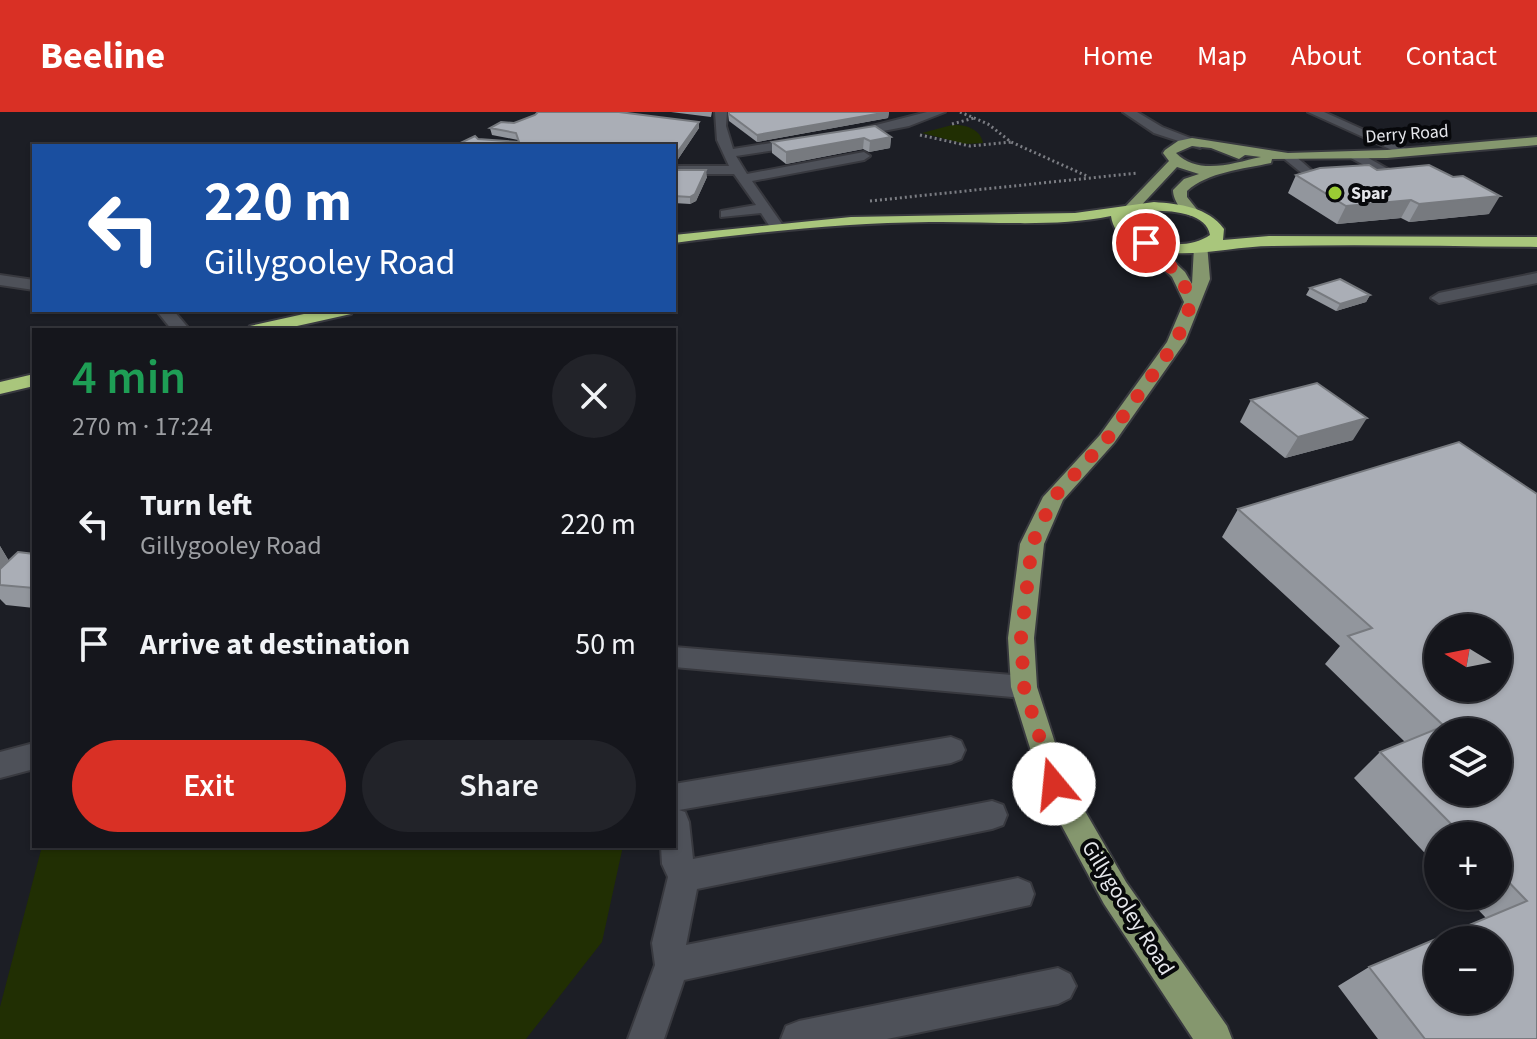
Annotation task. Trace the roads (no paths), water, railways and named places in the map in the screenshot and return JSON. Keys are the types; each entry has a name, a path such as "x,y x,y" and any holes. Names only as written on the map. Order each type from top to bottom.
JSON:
{"highway":[{"path":"676,239 777,227 910,218 1075,217 1161,206 1192,212 1210,222 1244,229 1374,240"},
{"path":"1127,210 1118,217 1118,223 1122,230 1142,241"},
{"path":"1018,217 1180,249 1245,242 1537,242"},
{"path":"1204,247 1218,237 1219,232 1210,222"},
{"path":"265,328 336,312"},
{"path":"0,388 32,380"}],"main road":[{"name":"Derry Road","path":"1220,170 1284,157 1387,154 1537,141"},
{"name":"Derry Road","path":"1200,144 1284,157"},
{"path":"1127,210 1179,145 1200,144"},
{"path":"1227,149 1240,156 1242,164"},
{"path":"1173,155 1197,168 1220,170"},
{"path":"1192,212 1180,197 1180,190 1189,182 1220,170"},
{"path":"1142,241 1179,275 1192,301"},
{"name":"Gillygooley Road","path":"1204,247 1202,279 1176,342 1107,439 1054,497 1032,544 1021,638 1024,687 1054,784 1115,893 1214,1039"}],"street":[{"path":"840,135 905,123 939,112"},
{"path":"1129,112 1158,130 1200,144"},
{"path":"1314,112 1407,152"},
{"path":"717,120 730,153 777,227"},
{"path":"1335,122 1387,154"},
{"path":"1158,130 1173,155"},
{"path":"730,153 810,140"},
{"path":"1284,157 1314,179 1388,173 1356,155"},
{"path":"676,170 742,174 864,156"},
{"path":"726,214 765,208"},
{"path":"1439,298 1537,278"},
{"path":"0,280 32,285"},
{"path":"166,312 179,328"},
{"path":"676,657 1024,687"},
{"path":"676,805 951,750"},
{"path":"0,765 32,757"},
{"path":"684,876 992,815"},
{"path":"646,1039 672,965 669,943 684,876 678,864 676,825"},
{"path":"672,965 1018,894"},
{"path":"799,1039 1058,986"}],"place":[{"name":"Spar","path":"1335,193"}]}
